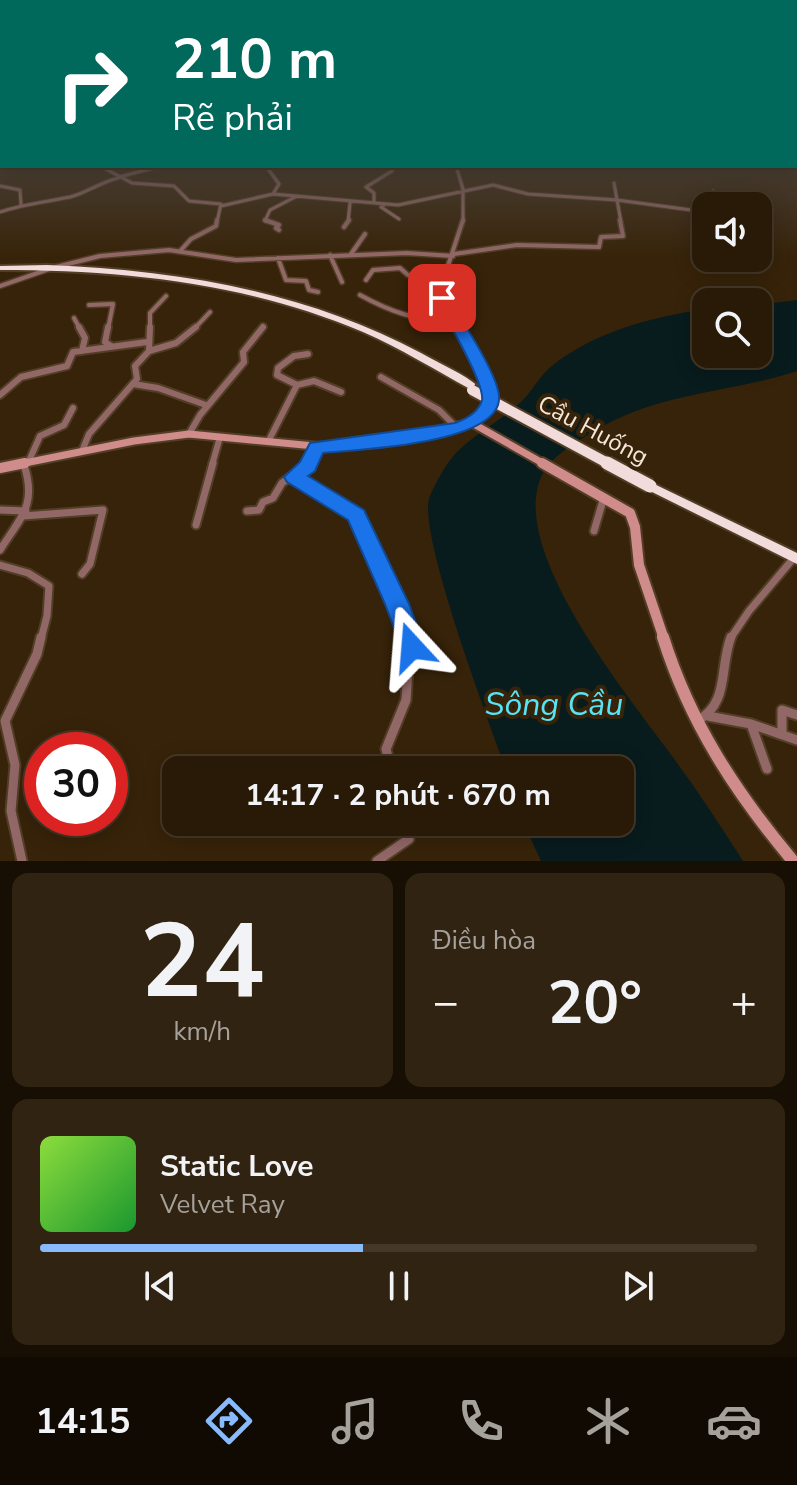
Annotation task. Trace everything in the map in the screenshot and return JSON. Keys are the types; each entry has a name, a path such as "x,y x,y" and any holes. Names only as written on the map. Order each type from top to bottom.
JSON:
{"highway":[{"name":"Cầu Huống","path":"0,269 104,270 173,278 299,308 365,333 795,557"}],"street":[{"path":"0,212 21,205 74,196 115,178"},
{"path":"121,178 133,184 174,186 189,201 218,203 221,206"},
{"path":"273,194 279,184 274,178"},
{"path":"374,202 374,193 366,187 381,178"},
{"path":"0,468 189,434 316,447 384,441 475,425 490,404 491,394 478,363 441,297 442,276 454,255 463,220 463,191 459,178"},
{"path":"0,286 52,268 113,254 181,250 236,260 351,254 454,255 517,245 599,247 601,237 623,236 614,183"},
{"path":"181,250 191,239 216,226 217,210 221,206 273,194 384,205 420,202 498,185 533,195 617,200 692,210"},
{"path":"0,188 20,190 21,205"},
{"path":"279,230 276,228 279,225 265,221 270,210 297,196"},
{"path":"344,227 350,219 350,203"},
{"path":"384,205 381,207 384,212 399,219"},
{"path":"351,254 365,234"},
{"path":"330,255 342,282"},
{"path":"278,258 286,280 306,281 309,290 318,292"},
{"path":"366,280 373,270 400,268 408,275 442,276"},
{"path":"360,295 393,312 435,321 452,320"},
{"path":"149,351 150,313 166,296"},
{"path":"89,305 113,304 105,342 111,346"},
{"path":"82,451 89,434 138,376 135,366 149,351 169,349 185,338 210,312"},
{"path":"74,318 84,334 82,351"},
{"path":"189,434 196,418 226,387 233,371 244,362 243,352 263,327"},
{"path":"0,395 21,377 65,367 72,352 147,342"},
{"path":"308,354 294,356 278,368 277,375 297,385 314,381 341,392"},
{"path":"381,377 439,410 458,429"},
{"path":"133,384 158,388 206,405"},
{"path":"268,442 297,385"},
{"path":"0,550 25,513 31,487 26,464 40,436 64,425 73,408"},
{"path":"475,425 630,513 635,522 638,565 662,627 680,687 702,719 720,764 793,861"},
{"path":"196,525 220,437"},
{"path":"247,511 259,510 263,502 273,498 281,484 308,466 316,447"},
{"path":"294,477 357,515 412,641 406,700 386,749 388,756"},
{"path":"594,531 604,497"},
{"path":"0,510 25,513 103,510 90,564 82,574"},
{"path":"702,719 718,706 730,641 795,557"},
{"path":"0,565 28,573 49,586 47,616 37,654 5,721 15,765 11,811 22,861"},
{"path":"782,734 782,710 797,715"},
{"path":"702,719 751,724 797,740"},
{"path":"751,724 767,769"},
{"path":"377,861 409,839 408,836"}],"water":[{"name":"Sông Cầu","path":"797,300 797,371 676,399 628,414 605,425 571,446 548,466 543,473 536,504 541,540 556,580 577,620 743,861 541,861 529,836 634,836 634,756 501,756 471,673 433,546 428,515 430,496 459,450 522,401 553,365 606,334 646,321 692,311 692,368 772,368 772,303"}],"route":[{"path":"412,647 397,604 357,515 294,477 311,462 316,447 338,447 458,429 482,414 490,404 491,394 478,363 442,298"}]}
